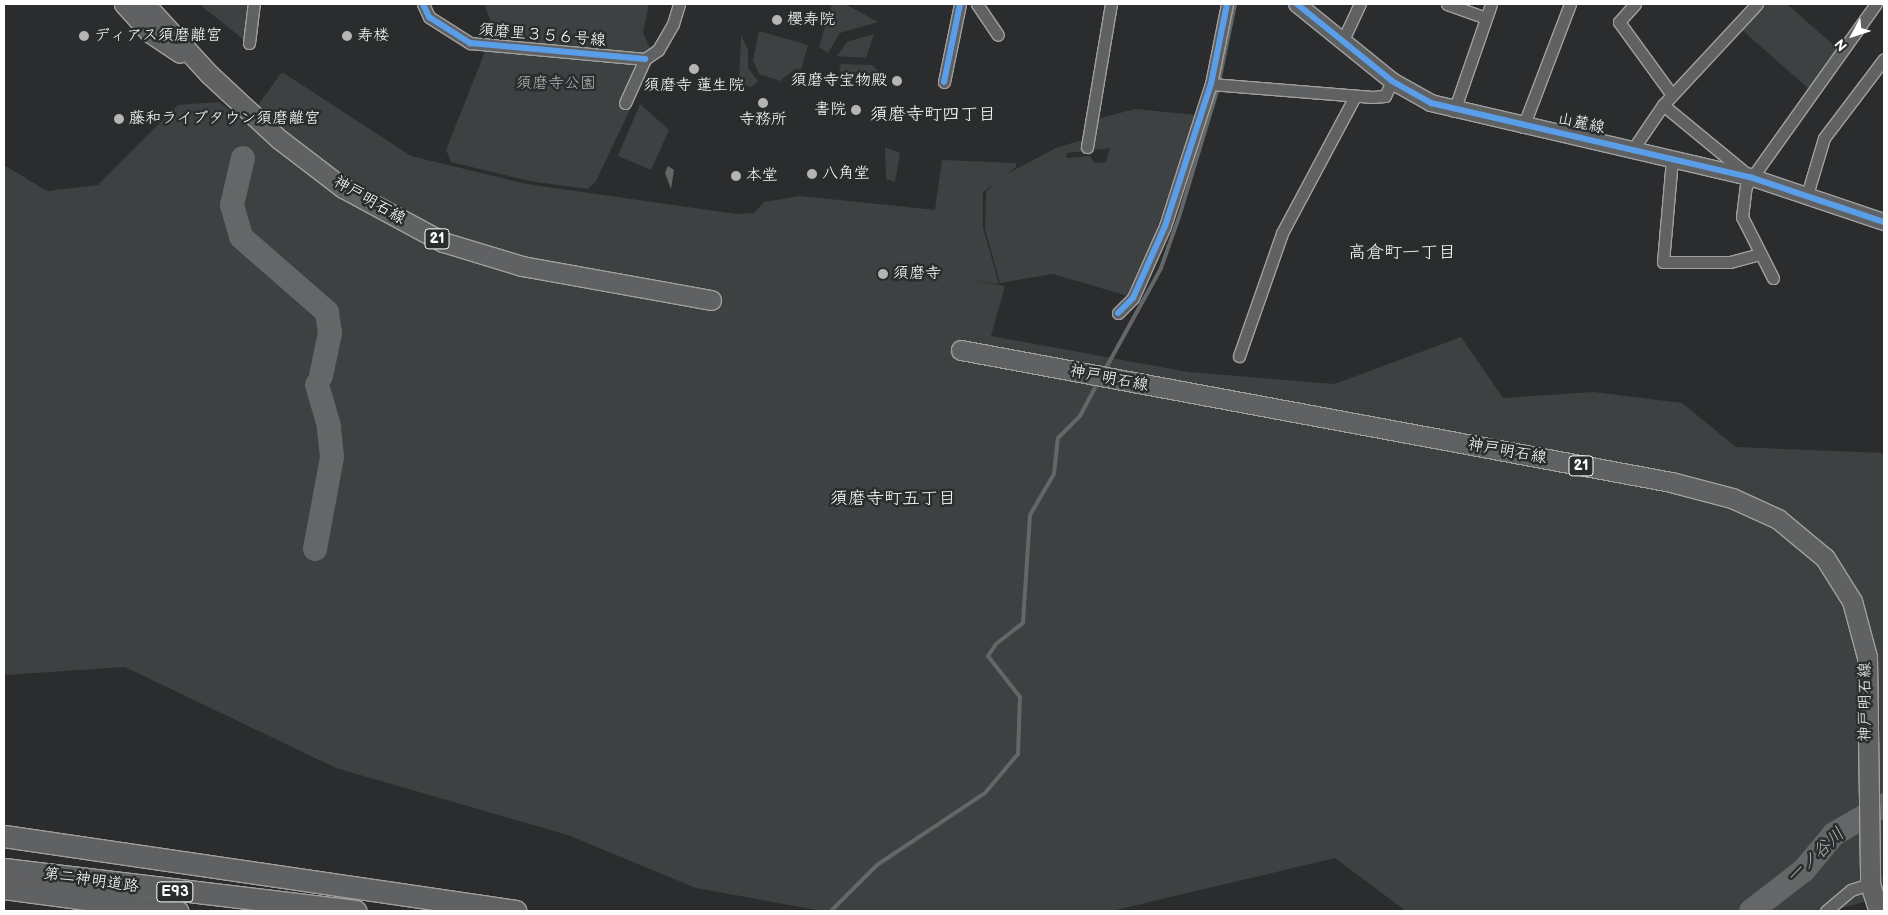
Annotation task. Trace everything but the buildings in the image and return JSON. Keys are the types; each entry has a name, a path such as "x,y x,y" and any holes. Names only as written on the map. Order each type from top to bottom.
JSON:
{"highway":[{"path":"4,836 516,911"},
{"name":"第二神明道路","path":"4,869 351,911"},
{"name":"第二神明道路","path":"4,888 178,911"}],"main road":[{"path":"124,4 149,32 209,74"},
{"name":"神戸明石線","path":"145,4 209,74 279,139 343,188 443,242 522,266 711,300"},
{"name":"神戸明石線","path":"961,350 1671,482 1732,498 1778,519 1825,558 1852,601 1867,658 1870,884 1879,911"}],"street":[{"path":"249,44 254,4"},
{"name":"須磨里３５６号線","path":"423,4 429,17 470,43 645,59"},
{"path":"625,103 645,59 658,50 679,4"},
{"path":"944,82 960,4"},
{"path":"977,4 998,35"},
{"path":"1086,147 1111,4"},
{"path":"1118,313 1133,298 1165,226 1212,84 1228,4"},
{"name":"山麓線","path":"1297,4 1392,81 1454,111 1750,177 1884,222"},
{"path":"1343,40 1360,4"},
{"path":"1447,4 1486,18"},
{"path":"1454,111 1491,4"},
{"path":"1523,127 1570,4"},
{"path":"1635,4 1619,22 1672,95"},
{"path":"1633,150 1663,105 1757,4"},
{"path":"1773,278 1742,217 1741,205 1750,177 1876,4"},
{"path":"1807,195 1824,138 1884,59"},
{"path":"1212,84 1355,96 1385,96 1392,81"},
{"path":"1239,356 1282,233 1355,96"},
{"path":"1663,105 1750,177"},
{"path":"1672,159 1663,262 1730,262 1760,254"},
{"path":"1826,911 1851,890 1870,884"}],"green space":[{"path":"199,4 248,4 243,39"},
{"name":"須磨寺公園","path":"484,4 649,4 643,32 654,59 596,181 588,189 529,181 451,162 446,150 494,29"},
{"path":"832,4 845,4 878,22 840,33 828,53 819,47"},
{"path":"1766,4 1787,4 1838,49 1809,89 1741,29"},
{"path":"759,31 808,45 801,70 795,69 780,81 759,74 753,60"},
{"path":"874,34 866,58 837,56 847,42"},
{"path":"741,35 748,50 748,68 758,81 751,87 739,84"},
{"path":"841,64 872,65 879,72 876,81 839,71"},
{"path":"282,72 411,156 527,184 736,214 754,213 764,202 800,196 935,210 942,160 1016,163 1016,167 983,192 983,228 999,284 969,280 1005,286 991,336 1188,372 1335,384 1461,337 1503,398 1594,392 1682,403 1736,447 1884,453 1884,896 1832,911 1406,911 1335,858 1111,911 817,910 696,888 568,835 336,768 125,667 4,675 4,165 47,191 98,185 178,105 219,102 245,123"},
{"path":"640,104 669,130 651,170 618,156"},
{"path":"1135,109 1196,115 1153,240 1128,296 1053,274 1000,283 985,229 986,192 1001,177 1058,147 1090,138 1093,120","holes":["1110,148 1106,162 1095,163 1090,156 1067,158 1066,153"]},
{"path":"885,147 900,153 895,182 886,179"}],"shaded area":[{"path":"668,166 674,170 671,189 665,173"}],"waterway":[{"path":"1107,366 1161,268 1179,217 1217,91 1235,4"},
{"path":"243,158 232,205 241,237 327,312 330,333 321,376"},
{"path":"315,549 332,457 329,426 317,385"},
{"path":"831,911 877,865 985,793 1018,754 1020,697 988,656 996,644 1023,623 1030,515 1054,474 1058,438 1080,416 1095,388"},
{"name":"一ノ谷川","path":"1751,911 1804,870 1834,834 1884,805"}],"tunnel":[{"path":"711,300 961,350"}],"cycle path":[{"path":"423,4 429,17 470,43 645,59"},
{"path":"944,82 960,4"},
{"path":"1118,313 1133,298 1165,226 1211,84 1227,4"},
{"path":"1297,4 1392,81 1431,103 1750,177 1884,222"}],"place":[{"name":"櫻寿院","path":"777,20"},
{"name":"ディアス須磨離宮","path":"84,36"},
{"name":"寿楼","path":"347,36"},
{"name":"須磨寺 蓮生院","path":"694,69"},
{"name":"須磨寺宝物殿","path":"897,81"},
{"name":"寺務所","path":"763,103"},
{"name":"書院","path":"856,110"},
{"name":"藤和ライブタウン須磨離宮","path":"119,119"},
{"name":"八角堂","path":"812,174"},
{"name":"本堂","path":"736,176"},
{"name":"須磨寺","path":"883,274"}],"district":[{"name":"須磨寺町四丁目","path":"933,115"},
{"name":"高倉町一丁目","path":"1402,253"},
{"name":"須磨寺町五丁目","path":"893,499"}]}
